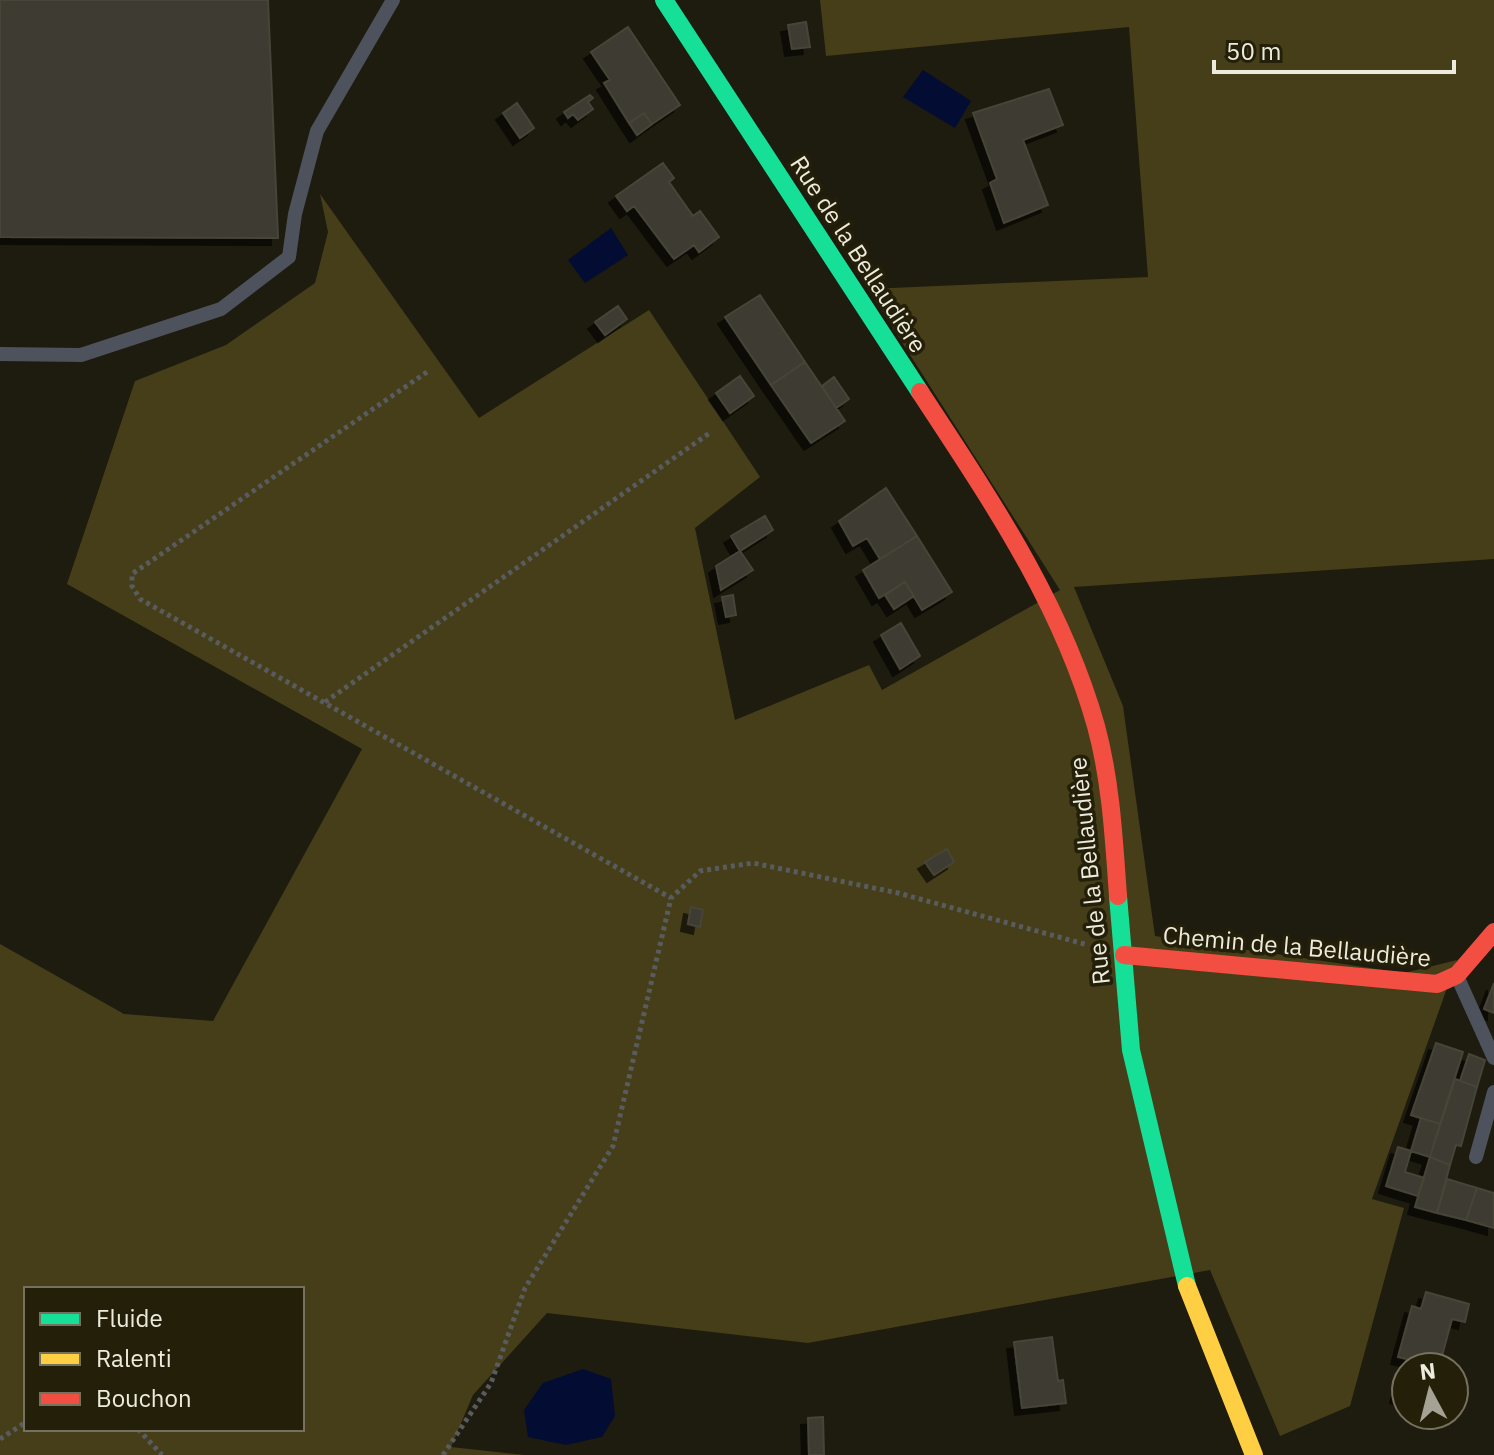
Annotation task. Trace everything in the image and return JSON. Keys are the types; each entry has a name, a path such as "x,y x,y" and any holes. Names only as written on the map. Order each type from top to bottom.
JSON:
{"street":[{"name":"Rue de la Bellaudière","path":"664,0 995,506 1043,588 1075,660 1097,729 1111,807 1131,1050 1184,1278 1254,1455"},
{"name":"Chemin de la Bellaudière","path":"1124,955 1418,985 1437,984 1457,975 1494,932"}],"lane":[{"path":"0,354 81,355 221,309 289,257 295,214 317,131 393,0"},
{"path":"1457,975 1494,1058"},
{"path":"1476,1157 1494,1092"}],"path":[{"path":"427,372 132,574 132,586 140,599 650,883 671,898"},
{"path":"325,702 711,432"},
{"path":"443,1455 491,1383 525,1288 613,1146 671,898 700,871 753,863 898,893 1124,955"},
{"path":"0,1439 24,1423"},
{"path":"140,1431 162,1455"}],"shaded area":[{"path":"820,0 1494,0 1494,559 1074,587 1123,706 1155,936 1404,973 1457,960 1372,1199 1404,1208 1350,1406 1280,1436 1210,1270 808,1343 547,1313 473,1395 451,1447 525,1455 0,1455 0,944 124,1014 213,1021 362,749 67,584 135,381 226,345 315,283 328,232 320,194 479,418 649,310 760,477 695,528 735,720 869,665 882,690 1060,590 868,289 1148,277 1129,27 826,56"}],"water":[{"path":"923,70 971,101 955,128 903,97"},
{"path":"611,228 628,255 585,283 568,260"},
{"path":"583,1369 611,1379 615,1416 602,1437 566,1445 528,1437 524,1410 543,1383"}],"building":[{"path":"0,0 268,0 278,238 0,237"},
{"path":"806,22 810,47 792,49 788,25"},
{"path":"628,27 680,105 652,124 644,113 629,123 604,83 610,80 591,52"},
{"path":"1049,89 1063,125 1023,140 1048,205 1004,223 990,183 997,179 973,113"},
{"path":"590,95 593,98 588,102 593,109 578,120 573,114 568,118 564,112"},
{"path":"517,103 534,128 520,138 503,113"},
{"path":"644,113 652,124 637,135 629,123"},
{"path":"663,163 674,178 669,182 693,216 700,211 719,237 699,252 694,245 674,259 634,206 627,211 616,196"},
{"path":"760,295 805,362 771,385 725,317"},
{"path":"618,306 627,319 605,335 595,322"},
{"path":"805,362 845,421 811,443 771,385"},
{"path":"740,376 754,396 730,413 716,393"},
{"path":"834,377 849,399 836,408 822,386"},
{"path":"886,488 917,536 880,559 867,538 853,546 839,521"},
{"path":"765,516 773,530 740,551 731,536"},
{"path":"917,536 952,592 922,610 905,582 879,598 863,570"},
{"path":"740,551 753,570 721,590 716,566"},
{"path":"905,582 914,596 894,609 885,595"},
{"path":"733,595 736,615 726,617 722,597"},
{"path":"901,623 920,656 900,669 881,635"},
{"path":"947,849 954,862 934,875 925,862"},
{"path":"691,907 703,910 700,927 688,924"},
{"path":"1494,983 1494,1013 1484,1009"},
{"path":"1436,1043 1463,1052 1440,1124 1411,1115"},
{"path":"1469,1054 1485,1060 1477,1087 1460,1081"},
{"path":"1455,1079 1477,1087 1461,1146 1456,1145 1450,1165 1430,1157"},
{"path":"1421,1118 1440,1124 1430,1157 1411,1151"},
{"path":"1398,1147 1411,1151 1405,1172 1424,1178 1418,1196 1386,1186"},
{"path":"1430,1157 1450,1165 1437,1213 1415,1207"},
{"path":"1447,1179 1477,1188 1466,1220 1437,1213"},
{"path":"1477,1188 1494,1193 1494,1228 1466,1220"},
{"path":"1426,1292 1469,1304 1465,1322 1452,1319 1443,1351 1400,1351 1412,1306 1421,1309"},
{"path":"1052,1337 1058,1381 1063,1380 1066,1403 1022,1408 1014,1342"},
{"path":"823,1417 824,1455 809,1455 808,1418"}],"traffic: fast":[{"path":"664,0 920,392"},
{"path":"1118,896 1131,1050 1187,1286"}],"traffic: slow":[{"path":"1187,1286 1254,1455"}],"traffic: jam":[{"path":"920,392 1021,553 1064,637 1081,680 1105,768 1118,896"},
{"path":"1124,955 1437,984 1457,975 1494,932"}]}
